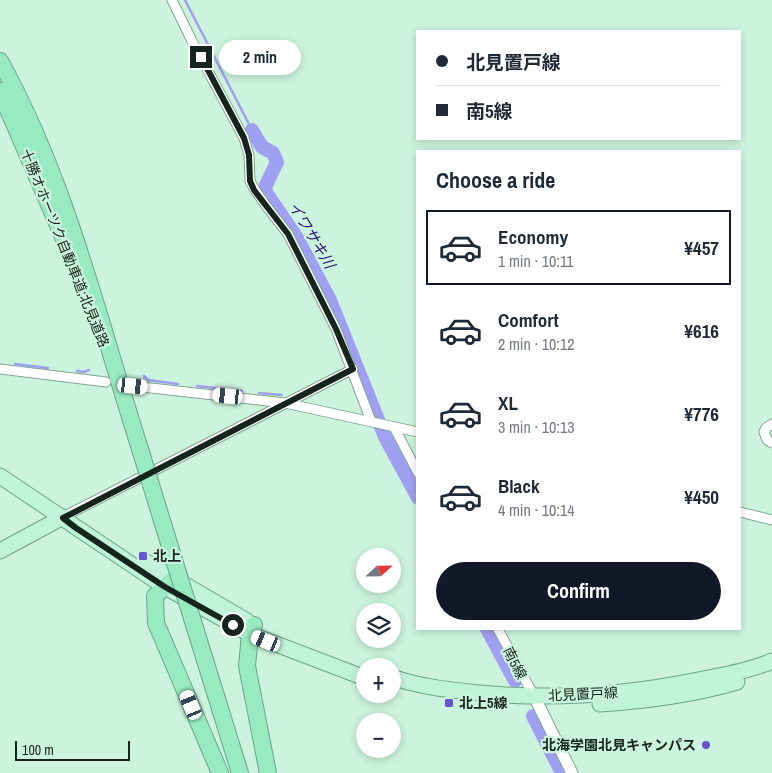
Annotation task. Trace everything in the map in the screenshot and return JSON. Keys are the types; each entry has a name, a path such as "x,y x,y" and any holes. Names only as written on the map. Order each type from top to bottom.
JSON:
{"highway":[{"name":"十勝オホーツク自動車道;北見道路","path":"0,61 38,142 64,204 90,282 126,407"},
{"name":"十勝オホーツク自動車道;北見道路","path":"0,91 52,209 126,407 240,773"},
{"path":"169,583 155,596 156,623 220,773"},
{"path":"252,630 247,666 268,773"}],"main road":[{"path":"0,476 76,528 252,630 356,674"},
{"path":"0,551 63,518"},
{"path":"252,630 303,645 356,665"},
{"name":"北見置戸線","path":"401,679 451,690 536,702 637,690 724,675 772,661"},
{"name":"北見置戸線","path":"401,690 449,699 536,702 642,701 687,694 772,672"}],"street":[{"path":"172,0 244,138 249,155 250,181 254,190 288,234 336,329 376,422"},
{"path":"0,369 106,382"},
{"path":"63,518 353,369"},
{"path":"133,386 285,403 416,432"},
{"path":"772,424 764,432 767,440 772,443"},
{"path":"394,427 416,469"},
{"path":"741,512 772,520"},
{"name":"南5線","path":"499,630 536,702"},
{"path":"536,702 572,773"}],"waterway":[{"name":"イワサキ川","path":"185,0 252,130"},
{"name":"イワサキ川","path":"252,130 262,147 273,153 277,162 265,191 297,238 330,300 385,437 416,494"},
{"path":"15,364 48,368"},
{"path":"77,371 84,372 89,370"},
{"path":"144,376 148,380 178,384"},
{"path":"197,386 242,391"},
{"path":"259,393 282,395"},
{"name":"イワサキ川","path":"488,630 515,681"},
{"name":"イワサキ川","path":"533,716 562,773"}],"place":[{"name":"北上","path":"143,556"},
{"name":"北上5線","path":"449,703"},
{"name":"北海学園北見キャンパス","path":"706,745"}],"route":[{"path":"201,57 244,138 249,155 250,181 254,190 288,234 336,329 353,369 63,518 165,587 233,625"}]}
